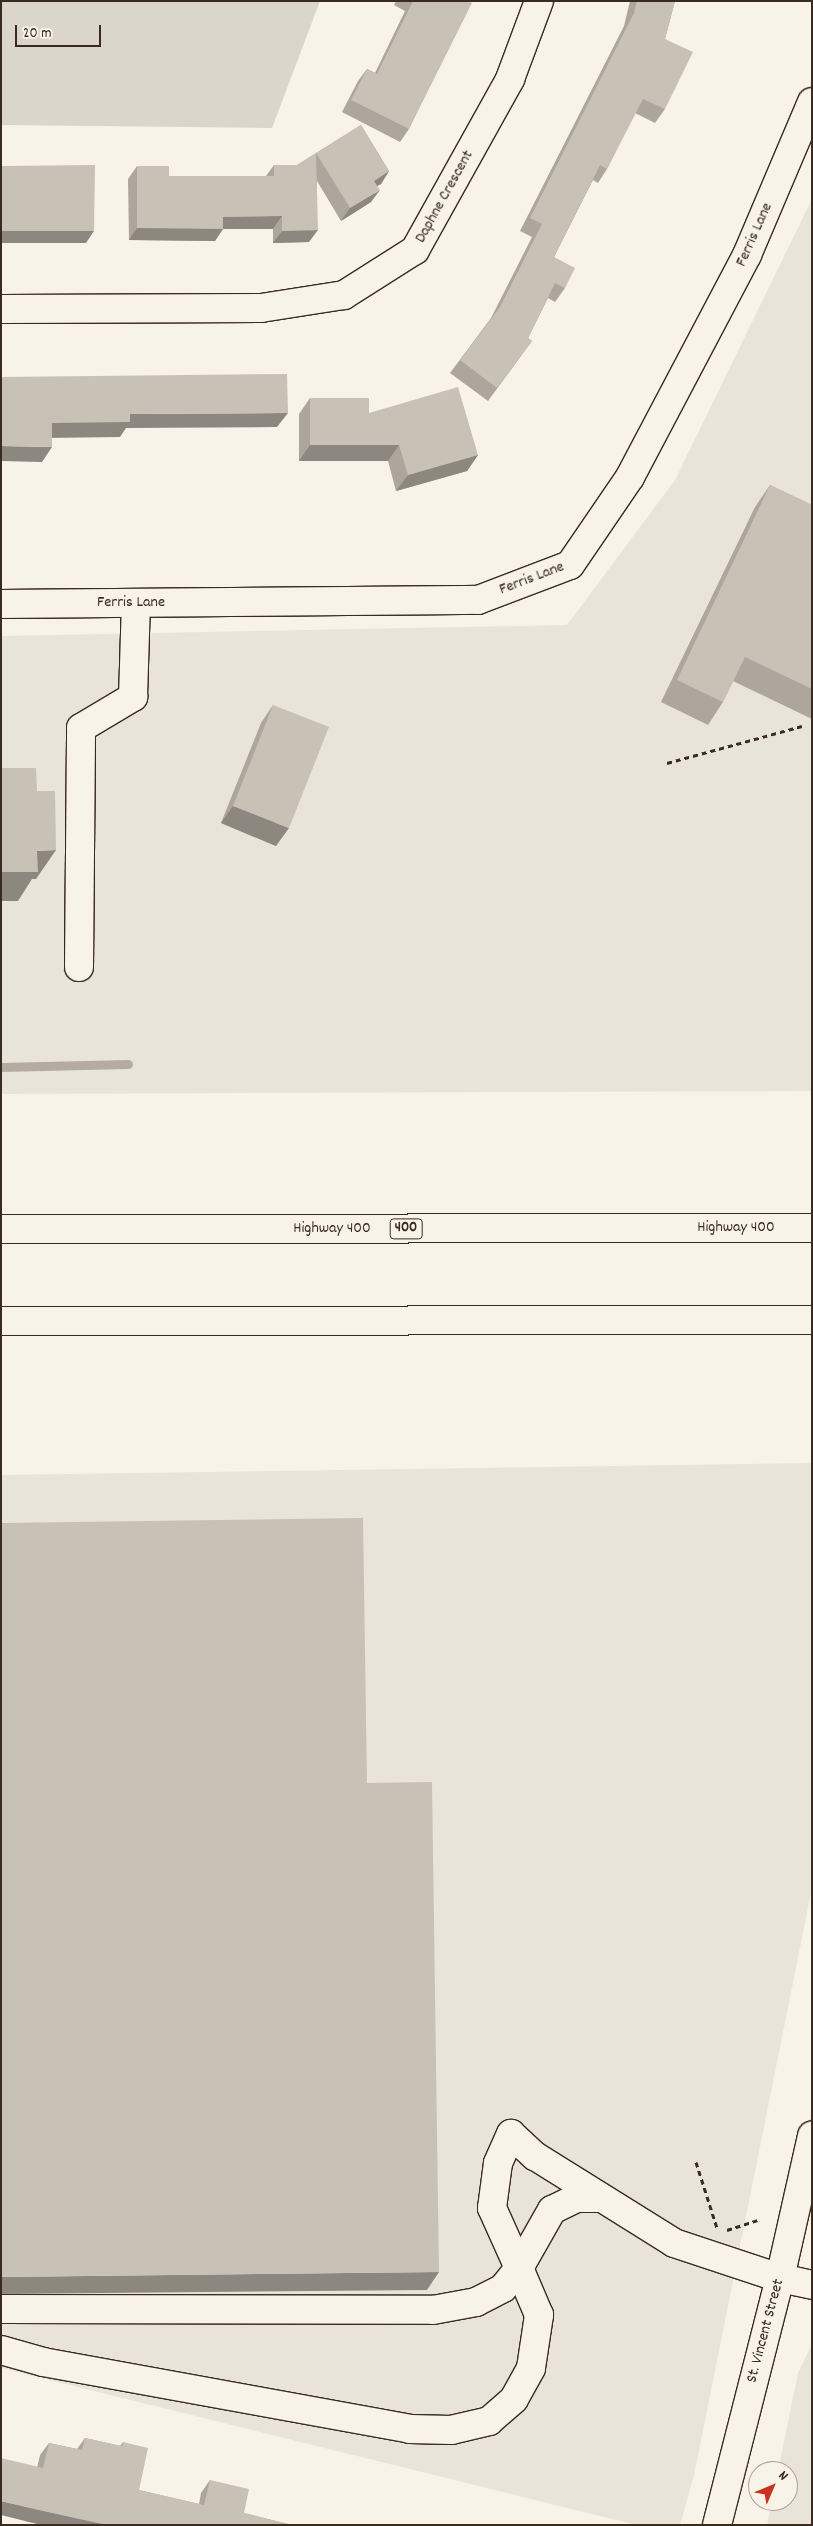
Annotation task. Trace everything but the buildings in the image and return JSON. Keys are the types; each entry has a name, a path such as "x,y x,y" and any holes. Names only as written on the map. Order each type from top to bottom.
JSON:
{"main road":[{"name":"Daphne Crescent","path":"1,309 261,308 344,295 416,250 510,79 538,1"},
{"name":"Ferris Lane","path":"1,604 478,600 570,565 630,477 747,255 812,102"},
{"path":"79,967 81,728 133,697 136,603"},
{"name":"Highway 400","path":"1,1229 812,1228"},
{"path":"1,1321 812,1320"},
{"path":"1,2350 43,2362 410,2429 451,2430 489,2420 514,2399 531,2368 539,2315 492,2208 498,2163 511,2134 535,2156 674,2243 780,2278 812,2285"},
{"name":"St. Vincent Street","path":"717,2525 780,2278 812,2136"},
{"path":"1,2309 433,2310 476,2302 503,2288 519,2268 552,2210 577,2198 601,2198"}],"path":[{"path":"667,763 802,726"},
{"path":"696,2162 719,2233 757,2220"}],"shaded area":[{"path":"1,1 320,1 272,128 1,125"},
{"path":"812,199 812,1091 1,1094 1,636 567,625 675,480"},
{"path":"812,1463 812,1888 694,2475 680,2525 636,2525 1,2368 1,1475"},
{"path":"812,2344 812,2525 767,2525 770,2511 798,2511 798,2461 780,2461 798,2373"}],"waterway":[{"path":"1,1067 128,1064"}]}
